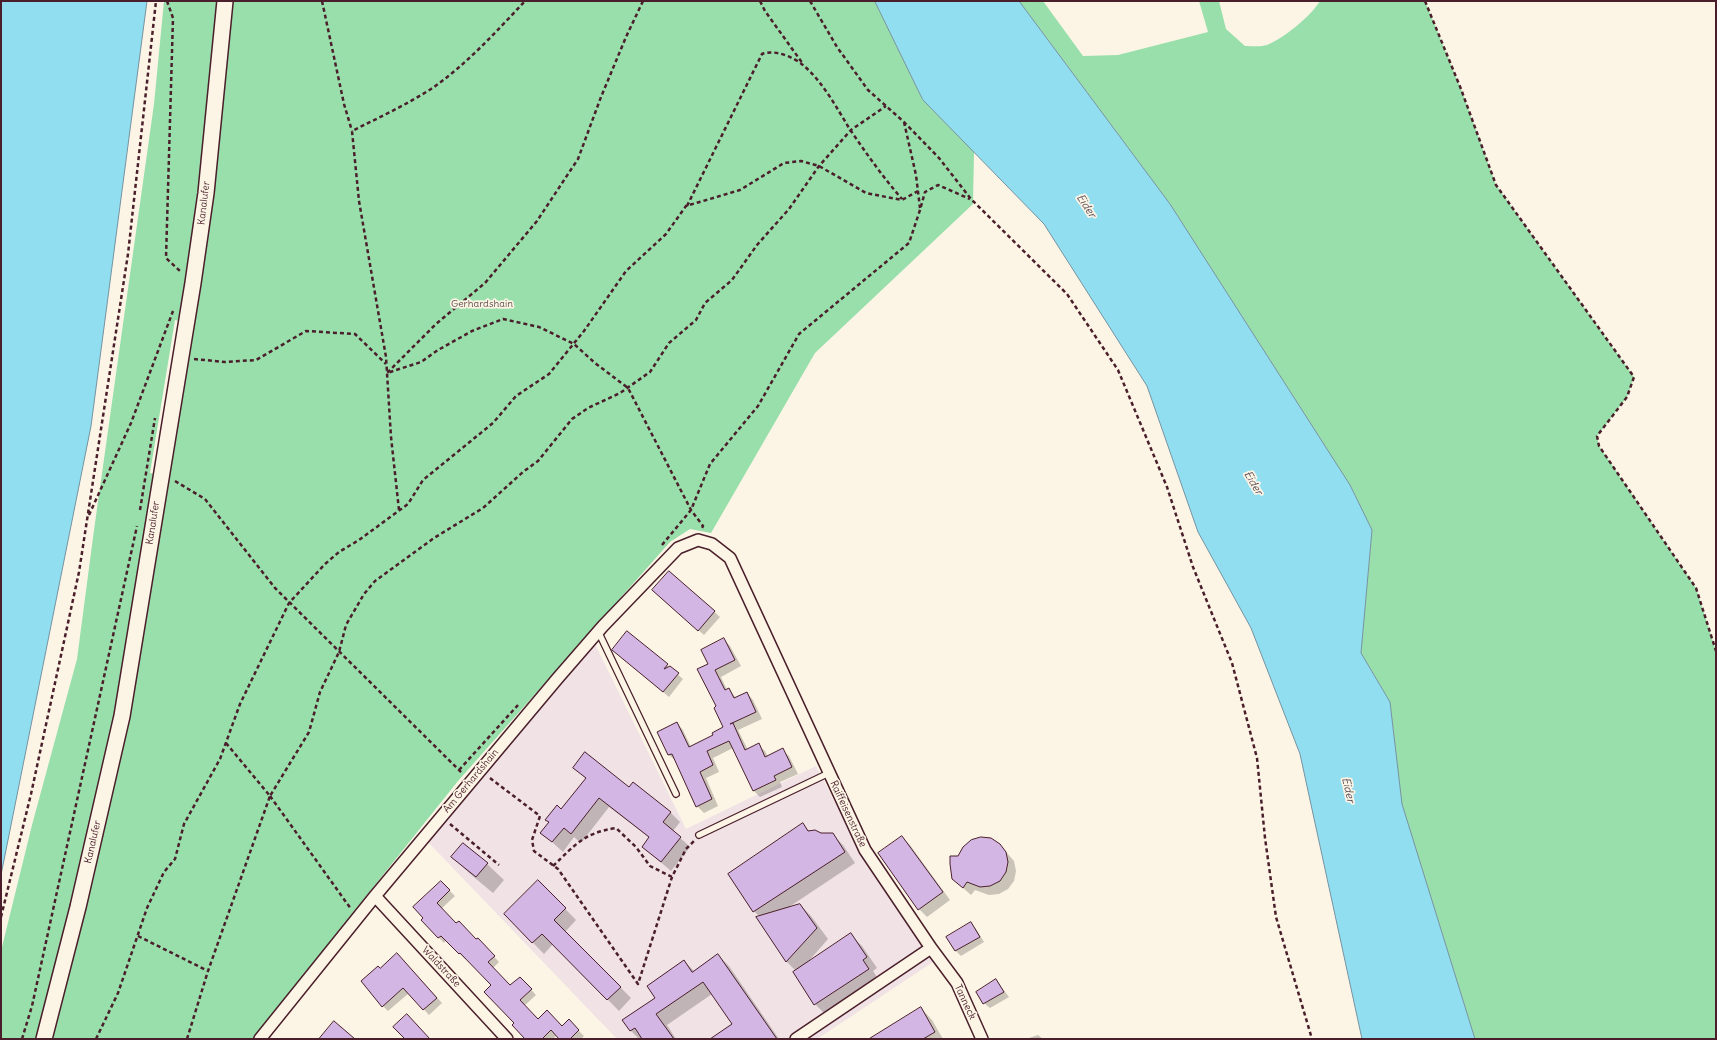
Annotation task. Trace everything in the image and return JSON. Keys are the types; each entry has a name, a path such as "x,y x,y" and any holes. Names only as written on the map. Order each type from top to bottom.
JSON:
{"street":[{"name":"Kanalufer","path":"44,1039 78,907 122,716 193,283 206,185 225,1"},
{"name":"Am Gerhardshain","path":"260,1039 375,896 598,632 678,548 698,540"},
{"name":"Raiffeisenstraße","path":"698,540 712,544 730,558 865,850 931,948"},
{"name":"Waldstraße","path":"375,896 507,1039"},
{"path":"796,1039 931,948"},
{"name":"Tanneck","path":"931,948 957,983 982,1039"}],"lane":[{"path":"598,632 676,794"},
{"path":"699,835 829,773"}],"path":[{"path":"1,917 31,794 79,572 128,254 156,1"},
{"path":"167,1 173,18 166,258 193,283"},
{"path":"322,1 344,104 352,131 359,201 386,364 391,437 399,510"},
{"path":"352,131 431,88 481,48 525,1"},
{"path":"387,374 436,324 485,283 537,221 578,159 604,90 643,1"},
{"path":"760,1 765,11 804,66 828,95 878,171 902,200"},
{"path":"810,1 837,47 868,90 904,122 939,158 971,199 1067,294 1118,370 1167,487 1193,567 1234,670 1257,758 1265,838 1276,916 1312,1039"},
{"path":"1426,1 1461,89 1496,185 1634,377 1627,397 1597,436 1599,446 1696,588 1716,650"},
{"path":"96,1039 118,993 147,908 161,880 175,859 184,824 220,759 240,704 289,603 339,552 359,540 408,504 423,480 493,423 516,396 549,374 574,344 626,271 666,234 686,206 762,54 770,51 788,56 804,66"},
{"path":"187,1039 208,971 270,796 309,732 320,692 339,652 346,625 364,594 375,581 428,542 483,508 523,472 538,461 572,419 588,408 620,393 650,372 669,343 696,320 704,303 732,280 757,245 790,209 819,166 851,130 886,106"},
{"path":"904,122 916,175 920,210"},
{"path":"686,206 740,190 784,163 801,161 819,166 866,193 902,200 918,191"},
{"path":"657,551 691,510 710,464 758,406 799,334 909,243 925,192 938,185 971,199"},
{"path":"87,520 131,423 173,311 169,333"},
{"path":"387,374 421,362 438,350 472,331 503,319 538,328 574,344 595,363 628,388 691,510 703,526 698,540"},
{"path":"187,358 225,362 256,360 306,332 355,334 386,364"},
{"path":"140,512 155,417"},
{"path":"161,473 205,499 275,588 289,603 471,781"},
{"path":"22,1039 32,1006 138,519"},
{"path":"459,770 520,702"},
{"path":"225,743 270,796 358,918"},
{"path":"484,782 489,777 540,816 532,840 534,851 558,869 638,984 672,877 686,849 699,835"},
{"path":"454,818 449,823 499,864"},
{"path":"553,866 580,840 600,830 616,828 636,847 650,866 672,877"},
{"path":"138,936 208,971"}],"shaded area":[{"path":"594,642 686,829 816,766 860,851 933,962 817,1039 617,1039 428,842"}],"green space":[{"name":"Gerhardshain","path":"164,1 875,1 923,100 974,152 973,204 815,353 711,533 690,529 670,542 458,781 252,1039 1,1039 1,951 32,825 77,659 154,104","holes":["175,320 179,321 154,474 150,473"]},
{"path":"1019,1 1043,1 1083,56 1118,55 1208,32 1199,1 1219,1 1226,29 1245,46 1262,46 1274,42 1289,32 1310,14 1320,1 1425,1 1461,89 1496,185 1634,377 1627,397 1597,436 1599,446 1696,588 1716,651 1716,1039 1475,1039 1402,804 1390,702 1361,653 1372,530 1350,485 1170,204"}],"water":[{"path":"1,1 147,1 91,426 1,875"},
{"name":"Eider","path":"875,1 1019,1 1170,204 1350,485 1372,530 1361,653 1390,702 1402,804 1475,1039 1362,1039 1300,754 1251,628 1198,532 1147,386 1044,224 923,100"}],"building":[{"path":"669,571 715,611 698,631 652,590"},
{"path":"627,631 668,664 664,669 670,666 679,673 663,692 612,650"},
{"path":"724,638 735,660 715,670 725,690 729,688 734,698 747,692 756,712 730,724 733,723 745,750 759,743 765,757 783,748 792,767 774,776 776,780 753,791 729,741 707,751 713,765 700,772 712,799 696,807 672,754 668,755 657,732 677,722 689,747 713,735 712,733 723,727 714,708 716,706 697,669 708,664 701,650"},
{"path":"585,752 629,787 633,782 671,812 663,822 681,837 661,862 642,847 649,837 599,798 571,834 564,828 552,842 540,833 549,822 545,820 557,805 561,809 586,778 573,768"},
{"path":"803,823 808,831 815,830 821,833 833,833 845,852 753,912 728,874"},
{"path":"902,836 943,892 918,910 878,853"},
{"path":"981,837 991,838 1000,844 1006,852 1008,862 1006,872 1000,881 990,886 980,887 967,882 963,888 952,879 950,856 958,856 963,847 971,840"},
{"path":"463,843 488,863 476,877 451,857"},
{"path":"538,880 566,908 554,920 621,987 607,1000 542,934 532,943 504,914"},
{"path":"441,881 450,890 437,903 456,923 459,921 495,956 488,962 510,985 520,977 532,989 520,1000 538,1019 547,1010 562,1026 569,1019 579,1030 570,1039 559,1039 551,1030 542,1039 525,1039 512,1025 514,1023 484,992 491,985 460,953 459,954 441,936 438,938 421,920 423,918 413,907"},
{"path":"800,904 817,928 786,962 756,917"},
{"path":"971,922 980,937 955,951 946,937"},
{"path":"851,933 867,957 863,960 869,969 814,1005 793,972"},
{"path":"397,953 437,998 423,1010 403,988 382,1007 361,981 378,966 380,968"},
{"path":"718,954 777,1039 710,1039 732,1024 703,982 656,1014 674,1039 642,1039 635,1028 630,1031 622,1020 655,998 647,986 684,960 692,972"},
{"path":"996,979 1004,992 983,1004 976,992"},
{"path":"921,1007 935,1032 923,1039 869,1039"},
{"path":"407,1014 430,1039 405,1039 393,1027"},
{"path":"334,1021 355,1039 319,1039"}]}
